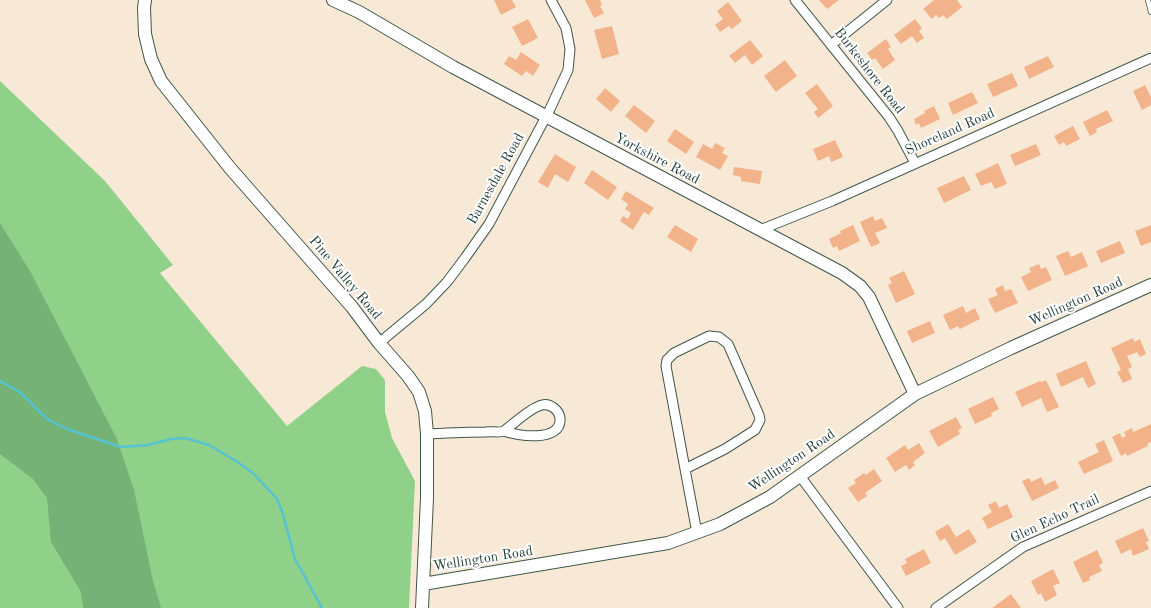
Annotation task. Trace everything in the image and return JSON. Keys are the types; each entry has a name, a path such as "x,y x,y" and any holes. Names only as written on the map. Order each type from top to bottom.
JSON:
{"street":[{"name":"Pine Valley Road","path":"145,0 144,8 146,34 151,59 161,81 230,168 352,307 379,343 408,376 418,392 425,411 427,434 427,498 422,608"},
{"name":"Yorkshire Road","path":"333,0 359,12 453,67 546,117 842,273 860,286 872,303 915,394"},
{"name":"Barnesdale Road","path":"379,343 426,304 447,282 465,258 489,224 546,117 563,81 570,60 570,43 566,28 551,0"},
{"name":"Burkeshore Road","path":"795,0 889,117 915,163"},
{"path":"831,45 886,0"},
{"name":"Shoreland Road","path":"760,230 832,201 1151,58"},
{"name":"Wellington Road","path":"423,584 668,543 720,524 770,497 915,394 1011,348 1151,285"},
{"path":"685,469 726,449 744,438 755,430 760,420 728,344 719,337 709,336 674,353 667,360 666,366 685,469 697,532"},
{"path":"427,434 504,431 520,435 551,434 557,430 560,423 560,416 550,405 543,405 518,419 504,431"},
{"path":"800,476 898,608"},
{"name":"Glen Echo Trail","path":"936,608 1022,547 1151,492"}],"lane":[{"path":"1148,0 1151,12"}],"green space":[{"path":"0,81 105,181 173,265 160,273 287,426 362,366 376,369 385,380 385,412 392,438 415,481 409,608 0,608"},
{"path":"0,223 30,271 117,439 134,490 153,581 161,608 83,608 81,592 51,542 47,498 33,479 0,454"}],"building":[{"path":"494,0 512,0 516,7 501,15"},
{"path":"585,0 600,0 602,5 600,6 604,13 594,18"},
{"path":"819,0 839,0 827,9"},
{"path":"934,0 957,0 962,7 947,19 943,15 939,18 936,15 932,19 923,9"},
{"path":"728,2 742,21 732,29 729,26 720,32 715,25 723,19 717,11"},
{"path":"528,19 538,38 522,46 512,27"},
{"path":"915,19 922,28 919,31 924,38 917,43 912,36 901,44 894,35"},
{"path":"612,26 619,54 602,59 594,30"},
{"path":"886,39 891,47 888,49 895,60 883,69 875,58 872,60 867,53"},
{"path":"750,40 763,56 752,65 745,55 735,63 729,56"},
{"path":"521,52 540,65 533,76 526,71 522,76 504,64 509,56 516,60"},
{"path":"1048,56 1054,67 1029,79 1024,67"},
{"path":"785,60 797,76 776,92 764,76"},
{"path":"1012,73 1018,86 993,97 987,84"},
{"path":"817,84 833,106 818,118 814,112 818,109 805,93"},
{"path":"1145,85 1151,97 1151,105 1142,110 1133,91"},
{"path":"605,88 620,101 611,112 596,99"},
{"path":"972,92 978,103 953,115 948,103"},
{"path":"634,105 655,121 646,133 625,116"},
{"path":"934,106 940,119 921,128 919,123 916,125 914,119 925,113 924,111"},
{"path":"1107,110 1113,121 1096,129 1097,132 1090,136 1083,122"},
{"path":"1073,126 1080,139 1066,146 1064,142 1059,145 1054,136"},
{"path":"675,129 694,142 686,154 667,141"},
{"path":"835,140 843,157 831,162 829,156 818,161 813,149"},
{"path":"715,143 725,148 722,153 728,156 720,170 696,157 703,144 712,149"},
{"path":"1036,144 1041,155 1015,166 1010,155"},
{"path":"555,154 576,167 568,182 555,174 548,188 538,182"},
{"path":"998,163 1007,184 995,189 991,182 981,186 975,174"},
{"path":"734,167 762,171 760,184 741,181 741,177 733,175"},
{"path":"592,170 617,187 608,200 584,183"},
{"path":"964,176 971,190 944,203 937,188"},
{"path":"626,191 654,208 649,215 644,212 633,230 620,221 623,216 628,219 631,213 625,209 628,204 621,199"},
{"path":"873,216 875,221 882,218 887,228 875,233 880,243 871,247 860,222"},
{"path":"675,225 698,239 691,252 667,237"},
{"path":"853,225 860,241 839,251 837,246 833,248 829,239 841,233 840,231"},
{"path":"1151,225 1151,242 1141,246 1135,231"},
{"path":"1120,241 1125,253 1101,263 1096,251"},
{"path":"1068,251 1071,257 1082,252 1088,266 1065,276 1056,256"},
{"path":"1039,264 1041,269 1046,267 1052,280 1028,291 1021,277 1031,272 1029,268"},
{"path":"904,271 915,294 896,303 888,285 892,283 889,278"},
{"path":"1003,285 1005,291 1011,289 1018,303 995,313 988,299 998,295 995,289"},
{"path":"963,306 966,313 975,308 980,319 960,329 958,326 950,330 943,315"},
{"path":"930,321 935,333 912,343 907,331"},
{"path":"1133,338 1134,342 1140,339 1146,354 1140,357 1137,352 1127,356 1132,367 1128,369 1132,379 1123,383 1117,372 1121,370 1111,348"},
{"path":"1086,361 1096,384 1088,388 1083,377 1061,387 1056,374"},
{"path":"1046,380 1059,407 1047,412 1041,398 1022,407 1015,392 1040,381"},
{"path":"993,397 999,409 991,413 992,416 975,424 968,409"},
{"path":"956,417 962,428 958,430 960,434 938,447 929,431"},
{"path":"1151,424 1151,442 1147,444 1148,446 1127,456 1126,453 1121,456 1112,437 1120,433 1122,438 1126,436 1124,432 1132,428 1133,432"},
{"path":"1104,440 1113,461 1084,474 1078,462 1099,452 1095,444"},
{"path":"919,443 925,453 913,462 915,465 909,470 906,465 895,472 886,458 905,445 908,450"},
{"path":"874,469 882,481 865,493 867,496 858,502 848,488 856,483 854,480 864,473 866,475"},
{"path":"1041,477 1045,485 1055,480 1059,488 1032,501 1022,481 1029,478 1031,482"},
{"path":"996,501 999,508 1007,504 1013,517 988,529 982,518 992,512 988,505"},
{"path":"948,524 956,537 969,529 977,542 955,555 945,538 940,541 935,532"},
{"path":"1143,528 1149,541 1146,542 1149,549 1133,556 1131,549 1121,554 1115,541"},
{"path":"924,549 931,563 906,576 901,566 907,563 905,559"},
{"path":"1097,550 1103,563 1099,565 1102,571 1089,577 1090,580 1083,583 1073,562"},
{"path":"1053,569 1060,583 1053,586 1057,595 1045,602 1041,593 1038,595 1031,581"},
{"path":"1011,594 1021,608 992,608"}],"waterway":[{"path":"0,381 20,392 47,419 67,429 121,447 148,445 171,439 185,438 209,445 236,461 254,474 277,499 282,511 295,559 322,608"}]}
